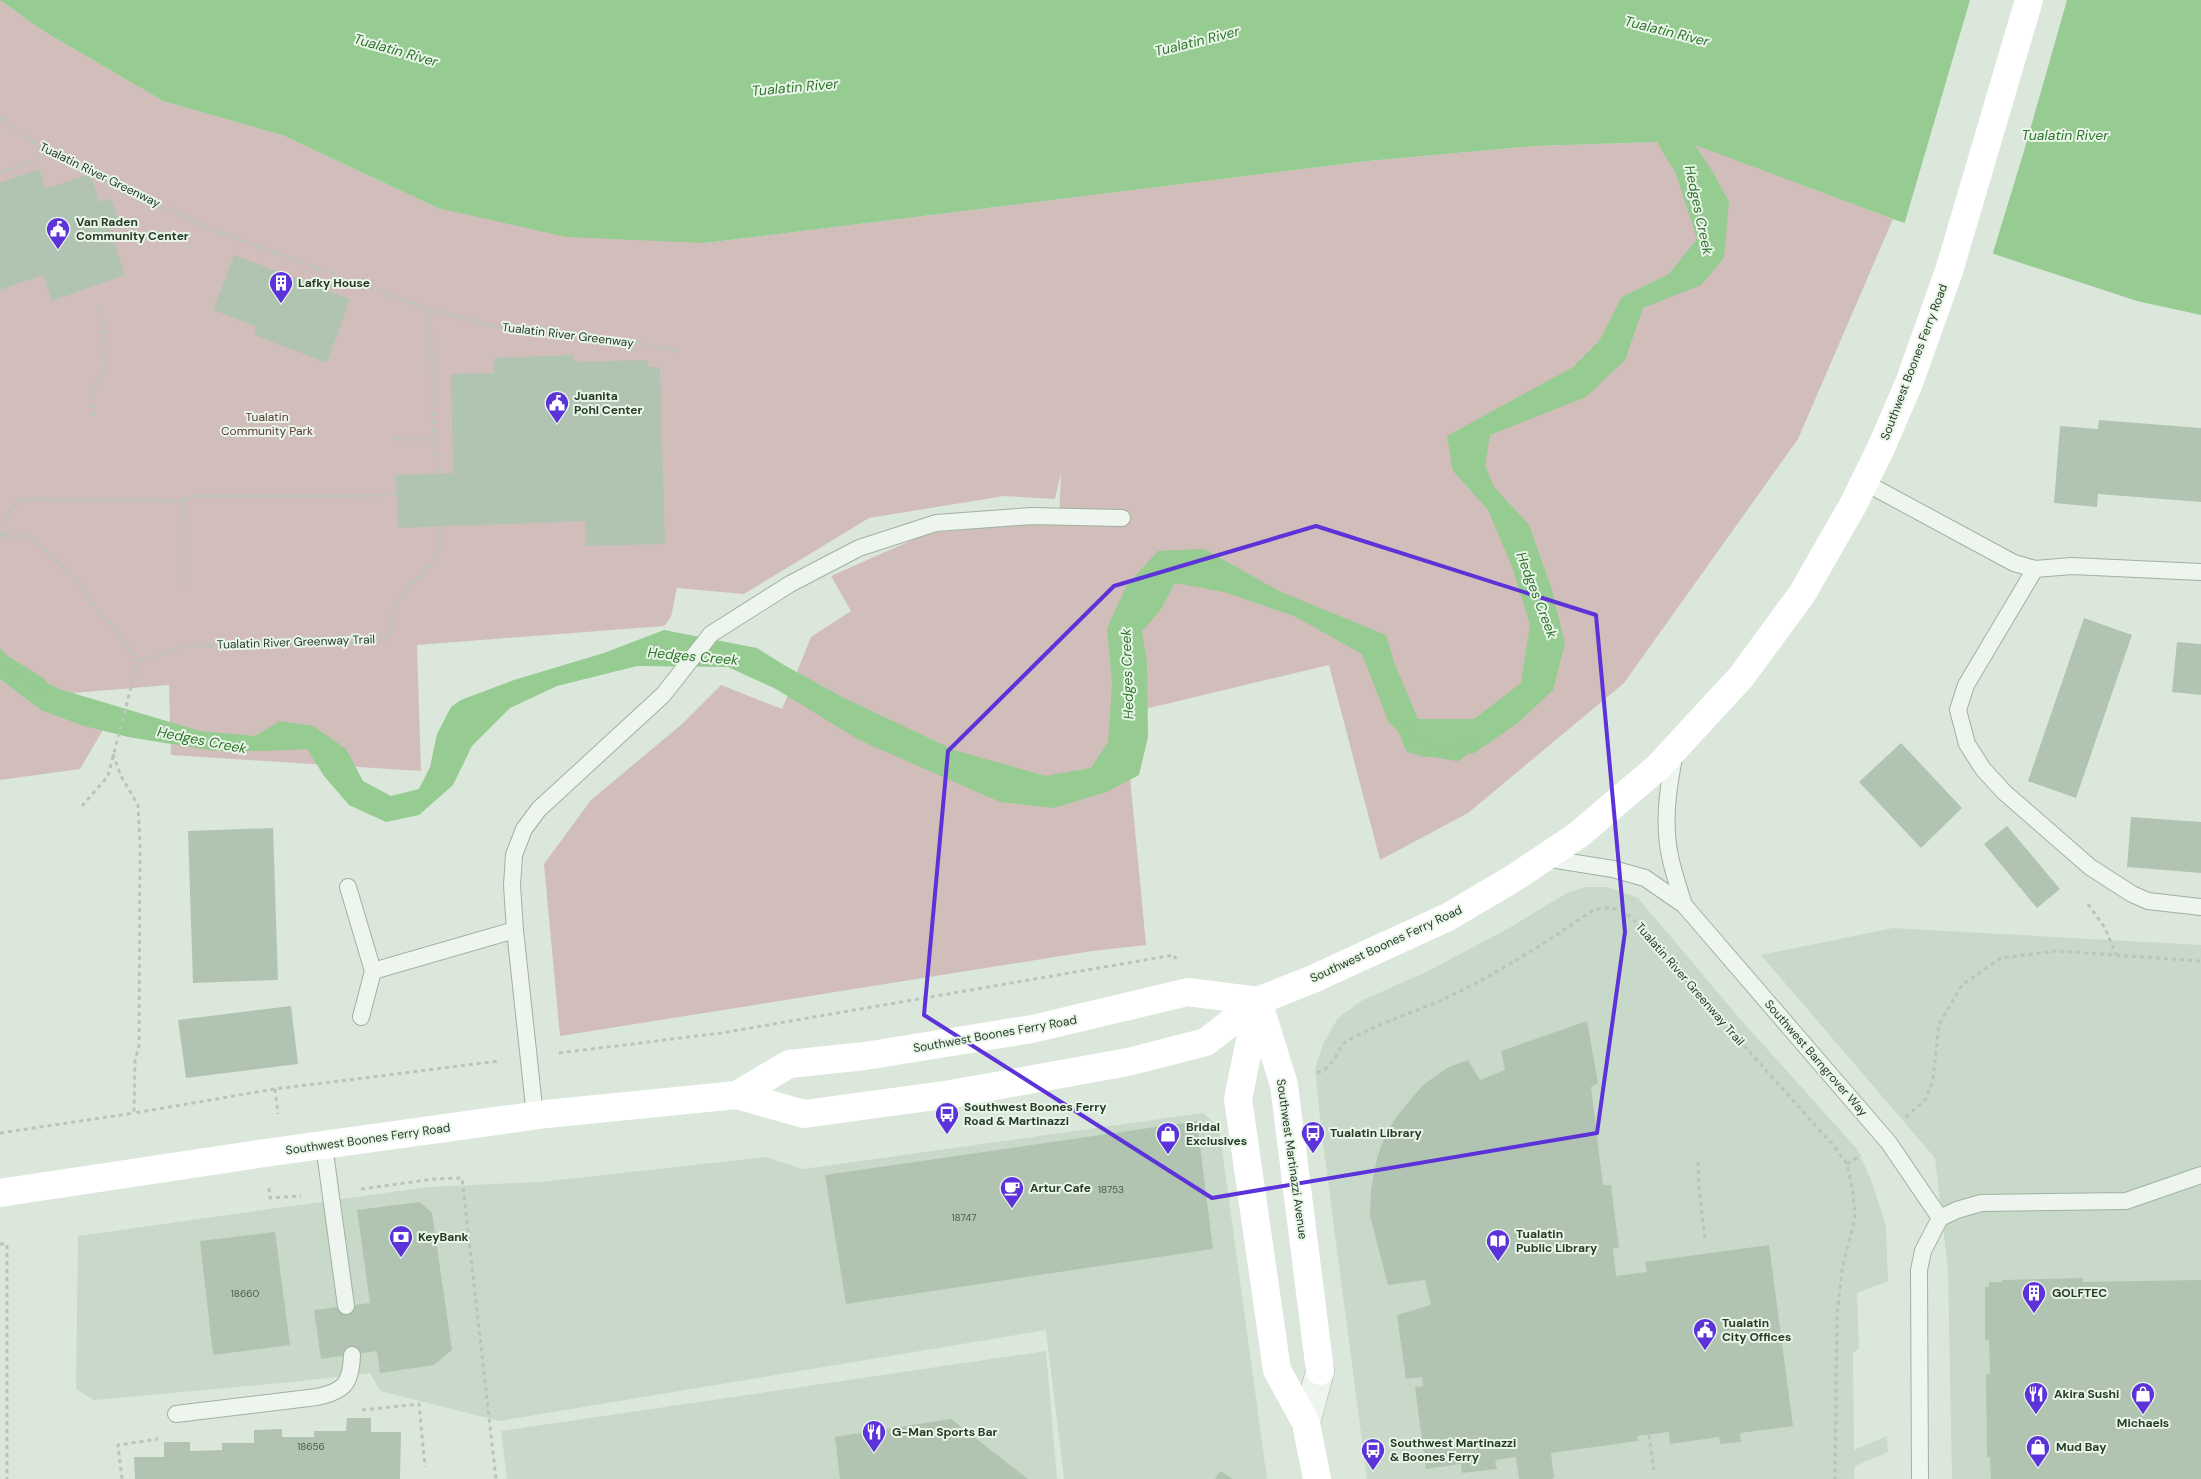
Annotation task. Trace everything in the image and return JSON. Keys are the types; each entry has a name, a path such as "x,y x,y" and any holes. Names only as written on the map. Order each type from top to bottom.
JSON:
{"main road":[{"name":"Southwest Boones Ferry Road","path":"0,1193 265,1153 535,1116 737,1095 804,1114 951,1094 1128,1062 1206,1042 1258,1000 1313,979 1448,916 1544,858 1578,835 1658,767 1741,677 1802,594 1854,505 1909,382 1949,271 2029,0"},
{"name":"Southwest Boones Ferry Road","path":"737,1095 789,1064 865,1056 1022,1031 1188,992 1258,1000"},
{"name":"Southwest Martinazzi Avenue","path":"1258,1000 1284,1085 1320,1371"},
{"name":"Southwest Martinazzi Avenue","path":"1258,1000 1238,1099 1277,1370 1306,1424 1317,1479"}],"street":[{"name":"Southwest Martinazzi Avenue","path":"1306,1424 1320,1371"}],"lane":[{"path":"1864,482 2014,563 2034,569 2072,566 2201,572"},
{"path":"535,1116 512,885 514,855 524,829 539,809 663,695 711,634 790,584 859,548 936,524 1031,516 1122,518"},
{"path":"2034,569 1966,685 1958,710 1968,744 1983,769 2004,792 2090,867 2132,894 2148,901 2201,907"},
{"path":"1676,747 1666,805 1666,835 1672,866 1684,905"},
{"path":"1544,858 1613,869 1644,878 1684,905"},
{"path":"348,887 373,971 362,1016"},
{"name":"Southwest Barngrover Way","path":"1684,905 1848,1093 1889,1143 1940,1218"},
{"path":"373,971 515,930"},
{"path":"324,1145 346,1306"},
{"path":"1920,1479 1919,1270 1923,1251 1940,1218 1957,1210 1981,1203 2126,1201 2201,1175"},
{"path":"176,1414 317,1397 335,1393 344,1385 351,1374 352,1355"}],"path":[{"name":"Tualatin River Greenway","path":"0,117 44,151 213,230 430,310 520,331 620,340 678,351"},
{"path":"0,173 36,160 44,151"},
{"path":"94,416 89,396 106,369 103,324 97,306"},
{"path":"430,310 434,439 438,473"},
{"path":"393,440 434,439"},
{"path":"82,806 108,776 138,660 101,614 80,584 50,555 27,537 2,535 6,517 19,499 184,499 194,496 358,496 397,494"},
{"path":"184,499 185,588"},
{"name":"Tualatin River Greenway Trail","path":"138,660 154,657 184,646 352,643 386,639 392,628 396,605 407,589 434,563 442,538 441,526"},
{"path":"113,754 121,776 138,805 140,842 139,1045 135,1061 134,1113"},
{"name":"Tualatin River Greenway Trail","path":"1345,1042 1446,998 1516,962 1590,912 1600,908 1615,908 1630,915 1654,945 1833,1145 1847,1164"},
{"path":"1906,1118 1926,1099 1933,1080 1939,1024 1962,985 2001,958 2056,951 2201,961"},
{"path":"0,1133 275,1090"},
{"path":"1834,1479 1837,1314 1842,1270 1855,1218 1853,1192 1847,1164 1865,1152"},
{"path":"265,1153 270,1198 331,1194 434,1179 462,1178 496,1479"},
{"path":"1698,1162 1705,1238"},
{"path":"0,1244 7,1244 7,1479"},
{"path":"392,1406 419,1404 425,1466"},
{"path":"1649,1435 1654,1470"}],"highlighted area":[{"path":"1316,526 1596,615 1625,932 1597,1133 1212,1198 924,1015 948,751 1114,586"}],"shaded area":[{"path":"1584,887 1608,887 1638,898 1742,1021 1857,1149 1872,1182 1886,1226 1888,1281 1857,1293 1859,1348 1853,1353 1854,1450 1887,1436 1888,1452 1855,1466 1854,1479 1367,1479 1315,1069 1323,1044 1338,1018 1361,1001 1428,971 1509,928 1565,894"},
{"path":"1893,928 2201,945 2201,1479 1952,1479 1948,1270 1935,1158 1761,955"},
{"path":"1203,1113 1219,1127 1267,1479 1064,1479 1046,1330 499,1421 380,1391 370,1373 94,1400 76,1389 78,1236 428,1187 540,1182 766,1157 803,1169"},
{"path":"1046,1351 1057,1479 507,1479 501,1431"}],"green space":[{"name":"Tualatin Community Park","path":"0,0 45,32 163,101 282,135 438,208 705,243 1368,161 1535,146 1658,142 1694,144 1893,219 1798,439 1624,683 1468,813 1380,860 1329,665 1124,714 1146,945 1092,951 560,1036 544,864 591,800 682,724 721,685 782,709 811,637 851,611 831,576 928,533 1059,521 1061,473 1055,499 1004,496 869,518 744,594 677,588 671,617 664,626 417,645 421,771 171,755 169,685 25,697 43,709 62,718 103,730 80,769 0,780"}],"water":[{"name":"Tualatin River","path":"0,0 2201,0 2201,315 2137,301 2003,257 1893,219 1695,145 1729,202 1724,258 1701,285 1643,308 1625,360 1586,397 1490,435 1485,465 1494,487 1529,525 1551,587 1565,644 1553,690 1518,723 1474,753 1421,757 1388,721 1362,654 1294,616 1224,592 1175,583 1159,612 1142,631 1147,663 1148,737 1139,775 1107,792 1053,808 1000,802 859,740 776,689 728,667 637,666 557,686 510,708 472,746 453,785 419,815 386,822 349,805 324,776 307,749 215,751 128,737 81,725 41,710 0,679 0,648 18,669 59,689 200,731 255,736 280,721 313,726 346,749 363,781 391,796 419,789 430,767 437,734 451,707 461,700 514,680 604,653 664,630 757,648 842,697 954,750 1045,776 1091,768 1108,742 1112,684 1107,628 1127,585 1158,551 1204,549 1281,592 1386,635 1394,662 1418,719 1474,719 1521,683 1530,625 1512,567 1488,510 1453,471 1447,436 1573,367 1599,341 1622,297 1669,274 1697,239 1676,174 1657,142 1535,146 1368,161 705,243 566,237 438,208 282,135 163,101 45,32"}],"pier":[{"path":"1970,0 2067,0 1992,256 1904,225"}],"building":[{"name":"Van Raden Community Center","path":"39,169 46,189 90,174 100,202 111,199 119,222 108,226 125,275 52,301 43,275 0,290 0,183"},
{"name":"Lafky House","path":"234,255 350,299 327,363 254,335 257,327 213,310"},
{"name":"Juanita Pohl Center","path":"574,355 574,362 648,360 649,367 660,367 665,544 586,546 585,521 398,528 396,475 453,473 451,374 494,373 494,358"},
{"path":"2099,420 2201,428 2201,502 2098,494 2097,507 2054,503 2060,426 2098,429"},
{"path":"2084,618 2132,635 2076,798 2028,781"},
{"path":"2177,642 2201,644 2201,695 2172,692"},
{"path":"1901,743 1962,808 1921,848 1859,782"},
{"path":"2131,817 2201,822 2201,873 2127,867"},
{"path":"2007,826 2060,889 2037,908 1984,844"},
{"path":"273,828 278,980 193,983 188,831"},
{"path":"291,1006 298,1064 186,1078 178,1020"},
{"name":"Tualatin Public Library","path":"1587,1021 1598,1083 1591,1087 1603,1185 1611,1185 1619,1248 1613,1248 1616,1276 1647,1272 1645,1262 1769,1245 1793,1426 1740,1433 1741,1442 1720,1444 1719,1437 1670,1444 1669,1432 1637,1436 1638,1441 1551,1453 1554,1478 1550,1479 1519,1479 1516,1457 1495,1460 1497,1469 1462,1473 1461,1464 1426,1469 1415,1387 1423,1386 1422,1377 1406,1379 1397,1315 1431,1305 1425,1280 1388,1285 1370,1216 1371,1189 1377,1158 1386,1133 1397,1116 1422,1086 1449,1067 1468,1060 1480,1080 1505,1070 1501,1051"},
{"path":"1197,1121 1213,1249 846,1304 825,1175"},
{"name":"KeyBank","path":"420,1202 432,1213 452,1350 434,1365 380,1373 377,1351 321,1359 314,1310 370,1303 357,1210"},
{"path":"275,1232 290,1345 213,1355 200,1241"},
{"path":"2083,1278 2083,1282 2201,1280 2201,1479 1991,1479 1990,1457 1987,1457 1986,1374 1990,1374 1989,1340 1985,1340 1985,1287 1989,1287 1989,1282 2002,1282 2002,1280"},
{"path":"347,1418 371,1418 371,1432 401,1432 400,1479 135,1479 134,1457 164,1457 164,1442 190,1442 190,1451 222,1450 222,1443 254,1443 254,1430 282,1429 282,1437 314,1437 314,1431 346,1431"},
{"path":"951,1419 1028,1479 840,1479 835,1437"},
{"path":"1220,1471 1233,1479 1215,1479"}],"waterway":[{"name":"Hedges Creek","path":"0,658 40,683"},
{"name":"Hedges Creek","path":"1404,729 1411,747 1457,755 1470,744"}],"place":[{"name":"Van Raden Community Center","path":"58,250"},
{"name":"Lafky House","path":"281,304"},
{"name":"Juanita Pohl Center","path":"557,424"},
{"name":"Southwest Boones Ferry Road & Martinazzi","path":"947,1135"},
{"name":"Tualatin Library","path":"1313,1154"},
{"name":"Bridal Exclusives","path":"1168,1155"},
{"name":"Artur Cafe","path":"1012,1209"},
{"name":"KeyBank","path":"401,1258"},
{"name":"Tualatin Public Library","path":"1498,1262"},
{"name":"GOLFTEC","path":"2034,1314"},
{"name":"Tualatin City Offices","path":"1705,1351"},
{"name":"Akira Sushi","path":"2036,1415"},
{"name":"Michaels","path":"2143,1415"},
{"name":"G-Man Sports Bar","path":"874,1453"},
{"name":"Mud Bay","path":"2038,1468"},
{"name":"Southwest Martinazzi & Boones Ferry","path":"1373,1471"}]}
